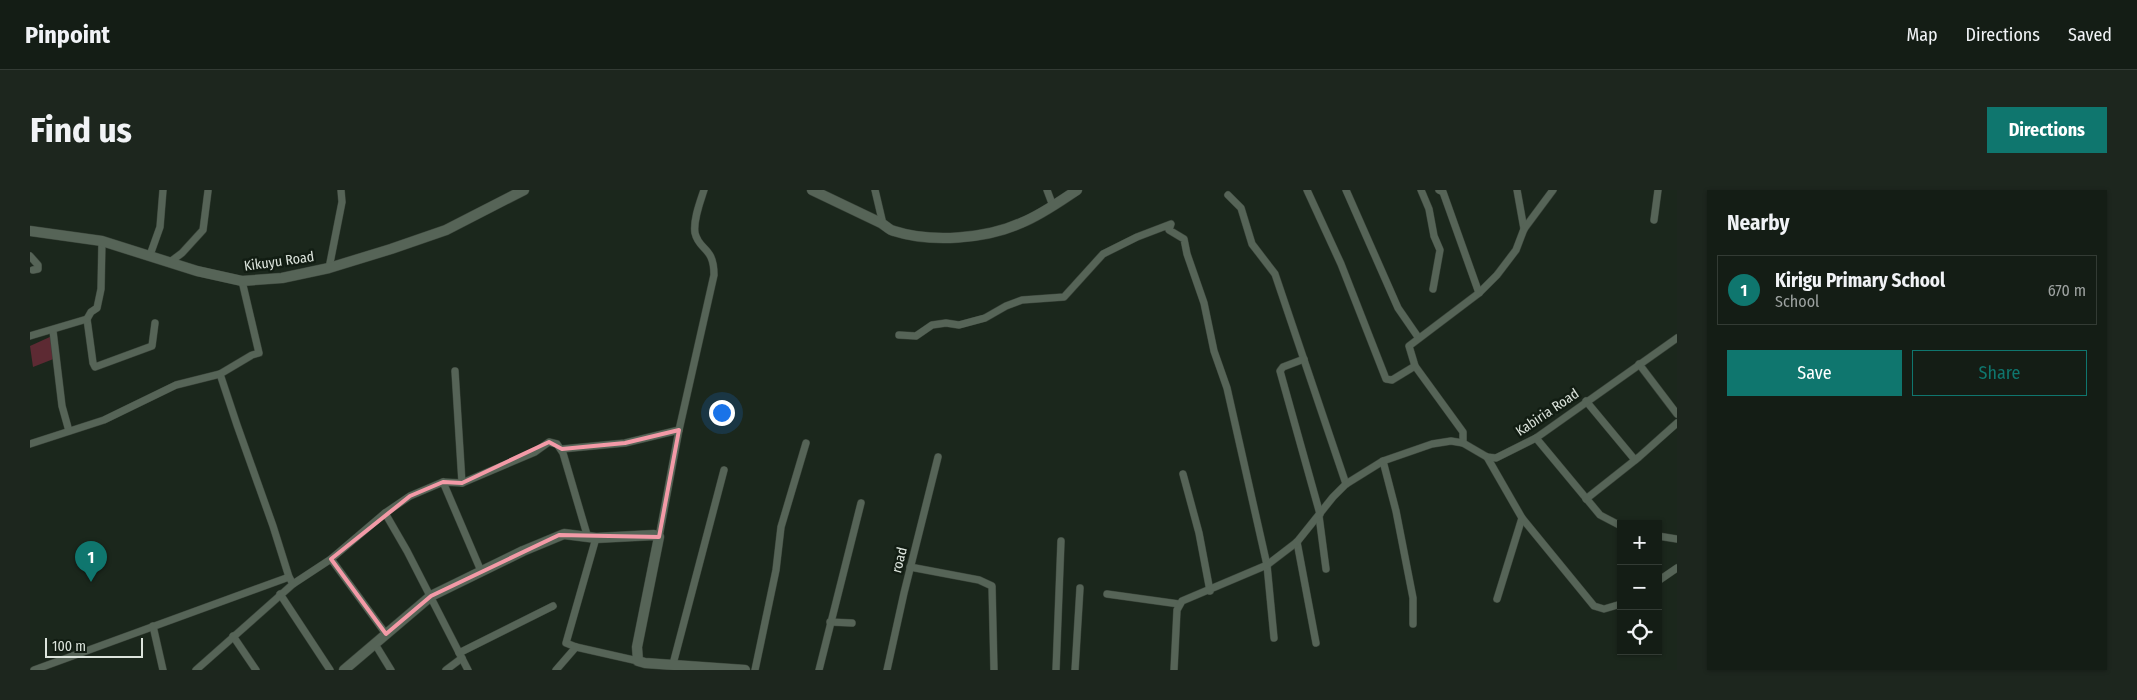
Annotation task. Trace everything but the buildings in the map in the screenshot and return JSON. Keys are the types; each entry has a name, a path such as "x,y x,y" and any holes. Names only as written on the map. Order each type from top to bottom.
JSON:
{"main road":[{"name":"Kikuyu Road","path":"30,231 102,241 222,278 242,281 282,278 329,268 446,230 524,190"},
{"path":"812,190 882,224 892,231 925,238 963,238 1013,226 1053,206 1077,190"},
{"path":"344,670 430,596 558,535 592,538 654,535 659,537 660,544 637,647 638,661 746,670"}],"street":[{"path":"150,255 160,227 164,190"},
{"path":"329,268 342,202 341,190"},
{"path":"659,537 679,430 714,275 714,262 695,232 695,224 704,190"},
{"path":"875,190 882,224"},
{"path":"1047,190 1053,206"},
{"path":"1307,190 1342,264 1386,379 1392,380 1415,366"},
{"path":"1346,190 1398,308 1418,337"},
{"path":"1421,190 1429,209 1434,236 1440,250 1433,289"},
{"path":"1439,190 1443,192 1479,293"},
{"path":"1517,190 1524,229"},
{"path":"1463,443 1463,432 1415,366 1409,346 1418,337 1479,293 1497,275 1516,250 1524,229 1553,190"},
{"path":"1654,220 1658,190"},
{"path":"170,262 182,253 203,230 208,191"},
{"path":"1228,196 1241,208 1252,244 1275,274 1346,484"},
{"path":"899,336 916,336 932,325 946,323 959,325 985,318 1006,306 1022,300 1064,298 1103,254 1137,237 1171,224 1169,230 1184,239 1187,254 1204,303 1214,351 1227,388 1267,565 1274,638"},
{"path":"102,241 99,306 90,312 87,319 95,367 152,346 155,323"},
{"path":"30,256 39,267 33,270"},
{"path":"30,444 104,420 176,386 220,374 252,355 259,353 242,281"},
{"path":"30,336 87,319"},
{"path":"53,330 62,406 69,431"},
{"name":"Kabiria Road","path":"1487,457 1496,458 1536,438 1677,338"},
{"path":"1304,359 1283,367 1280,371 1320,515 1326,569"},
{"path":"1639,364 1677,414"},
{"path":"455,371 462,483"},
{"path":"220,374 293,584"},
{"path":"1586,401 1635,460"},
{"path":"1586,499 1677,424"},
{"path":"562,449 625,443 679,430"},
{"path":"1536,438 1600,515 1617,524"},
{"path":"1174,670 1176,610 1182,601 1210,591 1267,565 1297,542 1333,497 1346,484 1383,461 1432,444 1451,441 1463,443 1487,457 1522,518 1594,606 1604,609 1617,605"},
{"path":"196,670 280,594 331,558 385,513 410,496 443,482 462,483 535,452 549,442 557,444 562,449 592,538 585,583 566,641 567,645 638,661"},
{"path":"755,670 776,570 781,527 806,443"},
{"name":"road","path":"888,670 910,567 938,457"},
{"path":"1383,461 1396,511 1413,598 1413,624"},
{"path":"673,664 724,470"},
{"path":"1182,474 1198,533 1210,591"},
{"path":"443,482 480,571"},
{"path":"819,670 860,503"},
{"path":"385,513 407,551 468,670"},
{"path":"1496,599 1522,518"},
{"path":"1662,537 1677,539"},
{"path":"1056,670 1061,541"},
{"path":"1297,542 1316,643"},
{"path":"331,558 386,634"},
{"path":"910,567 980,580 992,586 994,670"},
{"path":"1662,578 1677,568"},
{"path":"34,670 289,576"},
{"path":"1074,670 1080,588"},
{"path":"280,594 330,670"},
{"path":"1107,594 1179,604"},
{"path":"446,670 460,655 553,606"},
{"path":"830,622 852,623"},
{"path":"153,626 163,670"},
{"path":"233,636 256,670"},
{"path":"375,644 392,670"},
{"path":"556,670 576,647"}],"highlighted area":[{"path":"679,430 659,537 559,535 431,596 386,634 331,559 410,496 443,482 462,483 549,442 562,449 625,443"}],"shaded area":[{"path":"52,336 56,358 33,367 30,346"}],"place":[{"name":"Kirigu Primary School","path":"91,582"}]}
